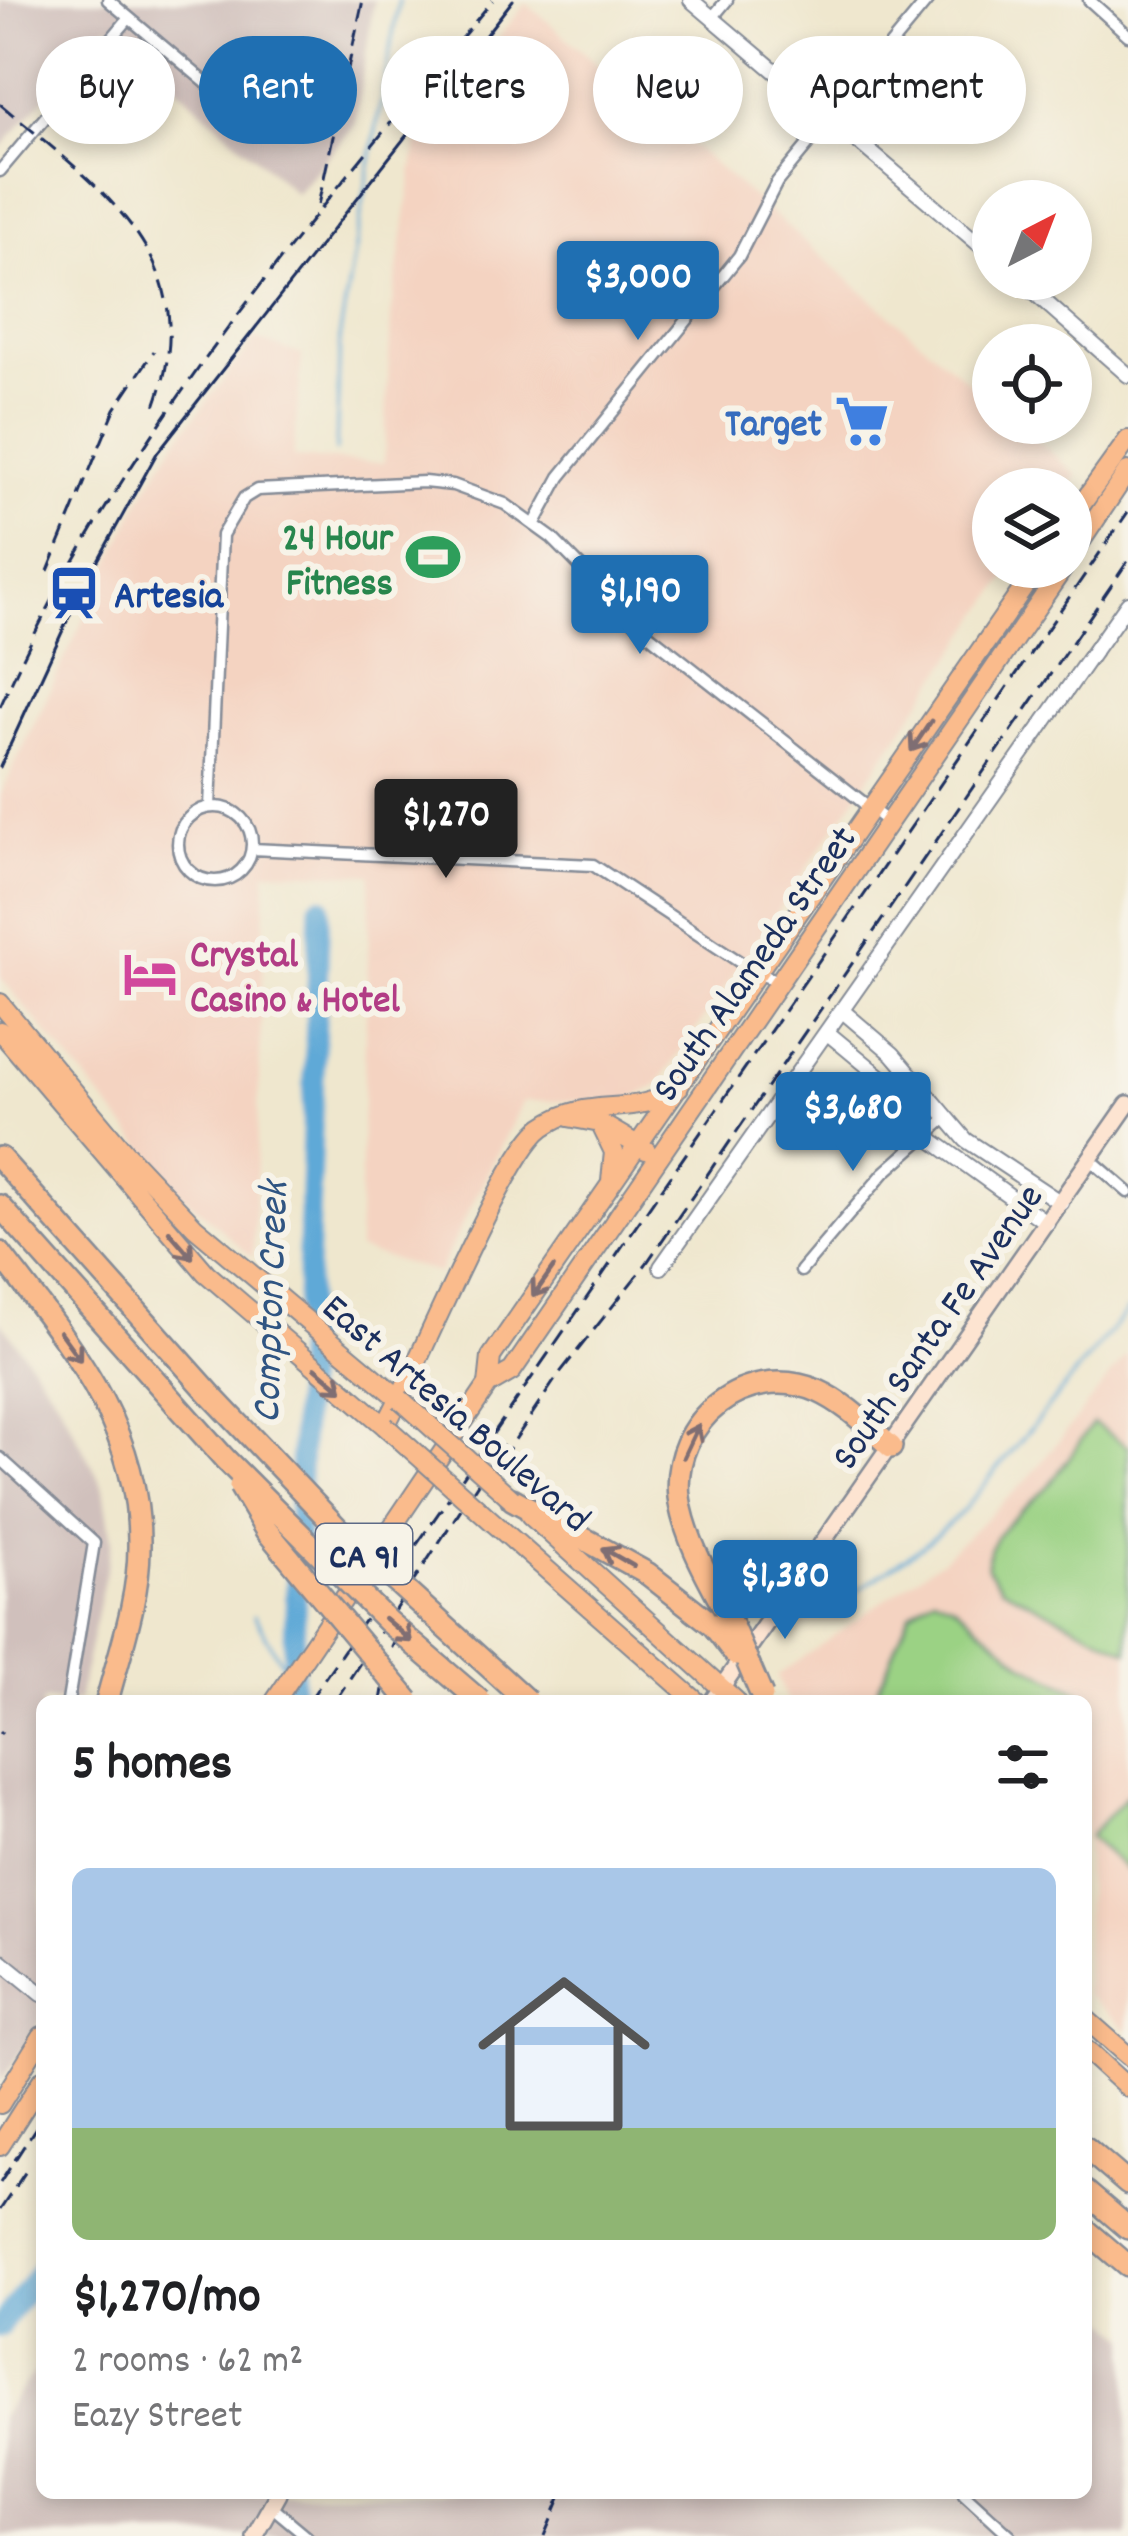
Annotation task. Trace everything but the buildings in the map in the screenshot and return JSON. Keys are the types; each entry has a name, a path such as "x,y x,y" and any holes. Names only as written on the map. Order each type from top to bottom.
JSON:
{"highway":[{"name":"CA 91","path":"0,1158 212,1405 358,1549 520,1695"},
{"path":"0,1177 359,1566 501,1695"},
{"path":"0,1188 112,1316 119,1340"},
{"name":"CA 91","path":"0,1206 217,1451 357,1592 473,1695"},
{"path":"0,1252 94,1380 132,1475 140,1550 132,1608 109,1695"},
{"path":"762,1695 718,1616 686,1524 678,1482 692,1432 714,1406 759,1385 802,1386 851,1412 891,1447"},
{"path":"217,1451 266,1530 404,1695"},
{"path":"512,1499 718,1616"},
{"path":"1092,2153 1128,2184"},
{"path":"1092,2181 1128,2212"},
{"path":"1092,2197 1128,2228"},
{"path":"1092,2235 1128,2266"},
{"path":"1092,2249 1128,2276"}],"main road":[{"path":"1092,490 1128,440"},
{"path":"1092,525 1128,471"},
{"name":"South Alameda Street","path":"488,1385 491,1357 1024,588"},
{"name":"South Alameda Street","path":"279,1695 488,1385 512,1371 1050,588"},
{"name":"East Artesia Boulevard","path":"0,1003 5,1027 233,1299 385,1426 689,1695"},
{"path":"385,1426 522,1150 541,1129 563,1118 598,1104 643,1106 679,1087"},
{"name":"South Santa Fe Avenue","path":"724,1695 1128,1104"},
{"path":"563,1118 600,1123 658,1157"},
{"path":"600,1123 614,1152 610,1186"},
{"name":"East Artesia Boulevard","path":"136,1179 234,1262 404,1392 722,1695"},
{"path":"1092,2023 1128,2056"},
{"path":"0,2104 36,2046"},
{"path":"1092,2055 1128,2088"},
{"path":"0,2146 36,2089"},
{"path":"254,2536 274,2499"}],"street":[{"path":"107,0 199,77"},
{"path":"691,0 767,64"},
{"path":"712,18 727,0"},
{"path":"899,36 928,0"},
{"path":"1089,0 1128,35"},
{"path":"0,171 129,18"},
{"path":"534,525 560,477 739,256 768,195 810,144"},
{"path":"862,144 972,238"},
{"path":"1043,300 1128,375"},
{"path":"210,807 222,535 244,498 257,490 454,485 505,504 534,525 642,629 888,822"},
{"path":"661,1268 1128,602"},
{"path":"210,807 242,818 252,849 243,868 224,880 208,880 188,868 178,846 189,817 210,807"},
{"path":"252,849 593,865 758,974 780,981"},
{"path":"844,1013 893,1054 966,1140 1061,1203"},
{"path":"829,1034 887,1082 925,1135 1047,1223"},
{"path":"801,1271 884,1173 945,1119"},
{"path":"1090,1159 1128,1192"},
{"path":"0,1458 94,1543 69,1695"},
{"path":"0,1960 36,1984"},
{"path":"274,2499 307,2536"},
{"path":"971,2499 1011,2536"}],"shaded area":[{"path":"0,0 374,0 357,111 357,36 199,36 199,107 175,85 175,36 120,36 108,25 98,36 36,36 36,108 0,149"},
{"path":"526,3 565,36 500,36"},
{"path":"569,40 593,60 593,144 691,144 972,385 972,444 1041,444 1069,468 972,468 972,588 1000,588 657,1086 626,1101 523,1101 438,1273 358,1249 371,874 266,871 253,1258 181,1193 0,977 0,796 140,500 174,444 255,339 302,355 293,458 384,463 391,316 417,144 569,144"},
{"path":"240,144 338,144 296,194"},
{"path":"0,1320 58,1401 104,1488 112,1542 79,1695 36,1695 36,2028 0,2083"},
{"path":"1128,1354 1128,2031 1092,1999 1092,1695 785,1695 777,1676 941,1560 1028,1479"},
{"path":"1092,2308 1128,2336 1128,2536 0,2536 0,2417 36,2370 36,2499 1092,2499"}],"green space":[{"path":"1093,1423 1128,1447 1128,1651 1001,1587 987,1568 1000,1532 1048,1486"},
{"path":"934,1595 955,1605 1024,1664 1083,1695 876,1695 910,1613"},
{"path":"1128,1794 1128,1871 1092,1840 1092,1834"}],"waterway":[{"name":"Compton Creek","path":"336,451 340,333 399,0"},
{"name":"Compton Creek","path":"292,1695 320,906"},
{"path":"820,1615 923,1546 962,1512 1128,1310"},
{"path":"254,1616 287,1671"},
{"name":"Compton Creek","path":"0,2327 36,2276"}],"tram line":[{"path":"0,767 80,593 157,453 513,0"}],"railway":[{"path":"318,205 363,0"},
{"path":"0,707 48,609 159,425 287,251 493,0"},
{"path":"0,104 108,198 136,232 157,269 168,310 168,356 154,409"},
{"path":"48,571 115,409 154,351"},
{"path":"313,1695 1128,512"},
{"path":"500,1462 559,1374 646,1264 1128,561"},
{"path":"339,1695 503,1445"},
{"path":"382,1695 389,1654 404,1621"},
{"path":"0,2183 36,2127"},
{"path":"0,2210 26,2171"},
{"path":"545,2536 560,2499"}],"place":[{"name":"Target","path":"862,421"},
{"name":"24 Hour Fitness","path":"433,557"},
{"name":"Artesia","path":"74,593"},
{"name":"Crystal Casino & Hotel","path":"150,974"}]}
